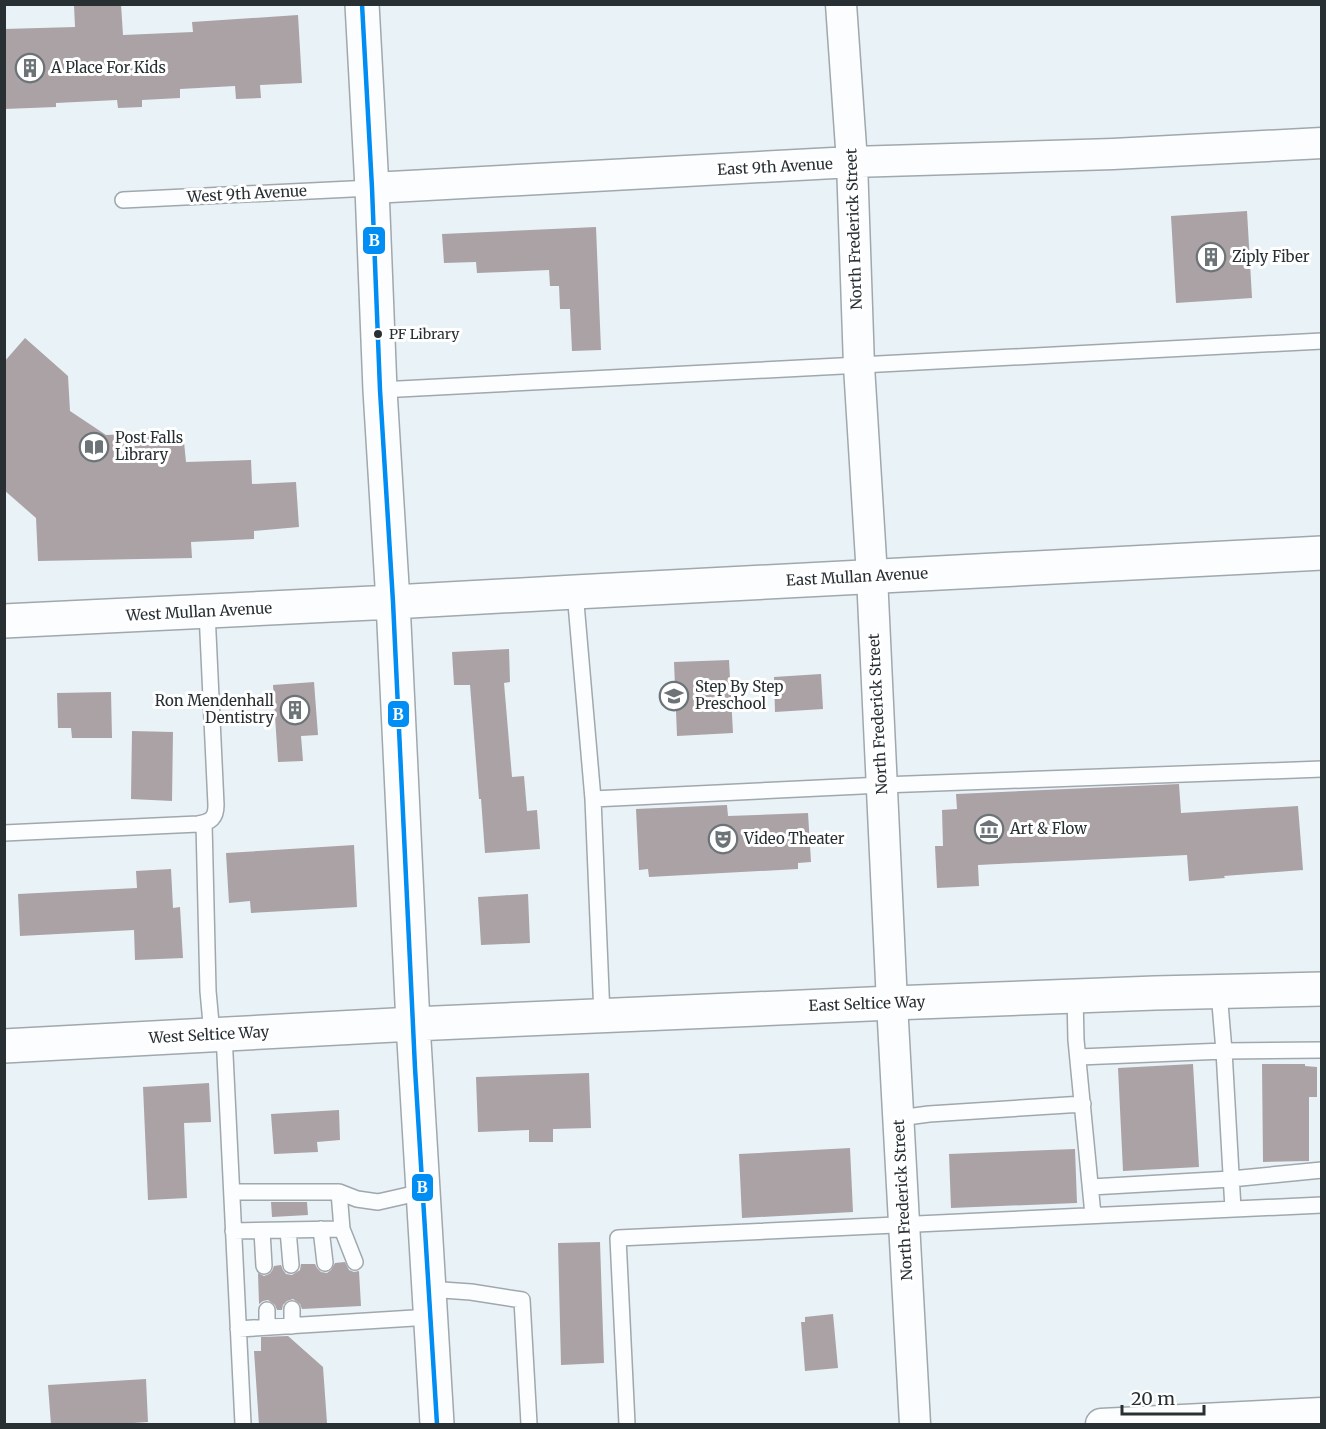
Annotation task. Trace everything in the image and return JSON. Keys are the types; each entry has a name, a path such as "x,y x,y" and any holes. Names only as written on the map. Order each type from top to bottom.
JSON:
{"main road":[{"path":"362,4 413,1024 436,1425"},
{"name":"East Mullan Avenue","path":"393,602 1322,553"},
{"name":"West Mullan Avenue","path":"4,621 393,602"},
{"name":"East Seltice Way","path":"413,1024 892,1003 1322,989"},
{"name":"West Seltice Way","path":"4,1046 413,1024"}],"street":[{"name":"North Frederick Street","path":"841,4 852,162 859,366 872,576 915,1425"},
{"name":"East 9th Avenue","path":"372,188 852,162 1113,154 1322,143"},
{"path":"1101,1425 1322,1413"}],"lane":[{"name":"West 9th Avenue","path":"123,200 372,188"},
{"path":"380,390 1322,341"},
{"path":"576,591 593,799 602,1016"},
{"path":"4,833 204,823 214,818 216,805 207,612"},
{"path":"593,799 882,785 1322,769"},
{"path":"204,823 208,991 218,1034 232,1192 243,1425"},
{"path":"1219,992 1233,1209"},
{"path":"1075,996 1078,1057 1093,1215"},
{"path":"1078,1057 1224,1051 1322,1050"},
{"path":"899,1118 1083,1104"},
{"path":"1091,1187 1231,1179 1322,1170"},
{"path":"232,1192 339,1192 357,1199 378,1202 422,1192"},
{"path":"339,1192 342,1229 355,1262"},
{"path":"627,1425 618,1238 1322,1205"},
{"path":"321,1229 325,1263"},
{"path":"233,1231 342,1229"},
{"path":"288,1230 291,1265"},
{"path":"262,1231 264,1266"},
{"path":"238,1329 358,1322 471,1292 522,1300 529,1425"},
{"path":"357,1306 358,1322"},
{"path":"327,1307 327,1324"},
{"path":"292,1309 292,1326"},
{"path":"267,1310 267,1327"}],"building":[{"path":"121,4 123,35 193,32 192,22 298,15 302,83 260,85 261,98 236,99 235,86 180,89 180,98 142,100 142,107 118,108 117,100 56,103 56,107 4,109 4,29 75,27 74,5"},
{"name":"Ziply Fiber","path":"1247,211 1252,298 1176,303 1171,216"},
{"path":"596,227 601,350 572,351 570,309 560,309 559,286 550,286 549,270 477,273 476,262 444,263 442,234"},
{"name":"Post Falls Library","path":"25,338 68,376 70,411 106,435 183,432 186,462 251,460 252,484 296,482 299,527 254,531 254,539 191,542 192,558 38,561 36,518 4,490 4,362"},
{"path":"509,649 510,682 504,683 512,777 524,776 527,811 537,810 540,849 485,853 470,685 454,685 452,652"},
{"path":"729,660 733,733 677,736 674,662"},
{"path":"821,674 823,709 775,712 774,677"},
{"name":"Ron Mendenhall Dentistry","path":"314,682 318,735 301,736 303,761 278,762 273,685"},
{"path":"111,692 112,738 72,738 71,728 58,728 57,693"},
{"path":"132,731 173,732 172,801 131,799"},
{"path":"1179,784 1181,813 1298,806 1303,870 1189,881 1187,855 978,865 979,886 937,888 935,846 943,846 942,810 957,809 956,794"},
{"name":"Video Theater","path":"727,805 728,816 808,813 811,862 798,863 798,869 649,877 648,869 639,870 636,809"},
{"path":"354,845 357,907 251,913 250,901 229,903 226,853"},
{"path":"171,869 173,908 180,907 183,958 135,960 134,930 20,936 18,894 137,888 136,871"},
{"path":"528,894 530,943 481,945 478,897"},
{"path":"1193,1064 1199,1167 1123,1171 1118,1068"},
{"path":"1262,1064 1305,1064 1305,1066 1317,1067 1317,1097 1309,1097 1309,1161 1263,1162"},
{"path":"589,1073 591,1128 553,1129 553,1142 529,1142 529,1130 478,1132 476,1077"},
{"path":"209,1083 211,1122 184,1123 187,1198 148,1200 143,1087"},
{"path":"339,1110 340,1140 317,1142 318,1152 274,1154 271,1114"},
{"path":"850,1148 853,1212 742,1218 739,1154"},
{"path":"1075,1149 1077,1203 951,1208 949,1154"},
{"path":"271,1202 307,1202 308,1215 272,1217"},
{"path":"600,1242 604,1363 561,1365 558,1243"},
{"path":"345,1262 349,1270 359,1271 361,1306 302,1309 300,1304 293,1299 283,1305 282,1310 277,1310 275,1305 268,1300 259,1304 258,1273 264,1276 272,1271 274,1266 281,1265 286,1274 292,1275 300,1270 301,1264 315,1264 321,1272 327,1273 335,1263"},
{"path":"833,1314 838,1368 805,1371 801,1322 805,1322 805,1317"},
{"path":"288,1336 323,1367 327,1423 259,1425 254,1351 261,1351 261,1337"},
{"path":"146,1379 148,1422 51,1425 48,1385"}],"transit line":[{"name":"B","path":"362,4 415,1068 437,1424"}],"place":[{"name":"A Place For Kids","path":"30,68"},
{"name":"Ziply Fiber","path":"1211,257"},
{"name":"PF Library","path":"378,334"},
{"name":"Post Falls Library","path":"94,447"},
{"name":"Step By Step Preschool","path":"674,696"},
{"name":"Ron Mendenhall Dentistry","path":"295,710"},
{"name":"Art & Flow","path":"989,829"},
{"name":"Video Theater","path":"723,839"}]}
